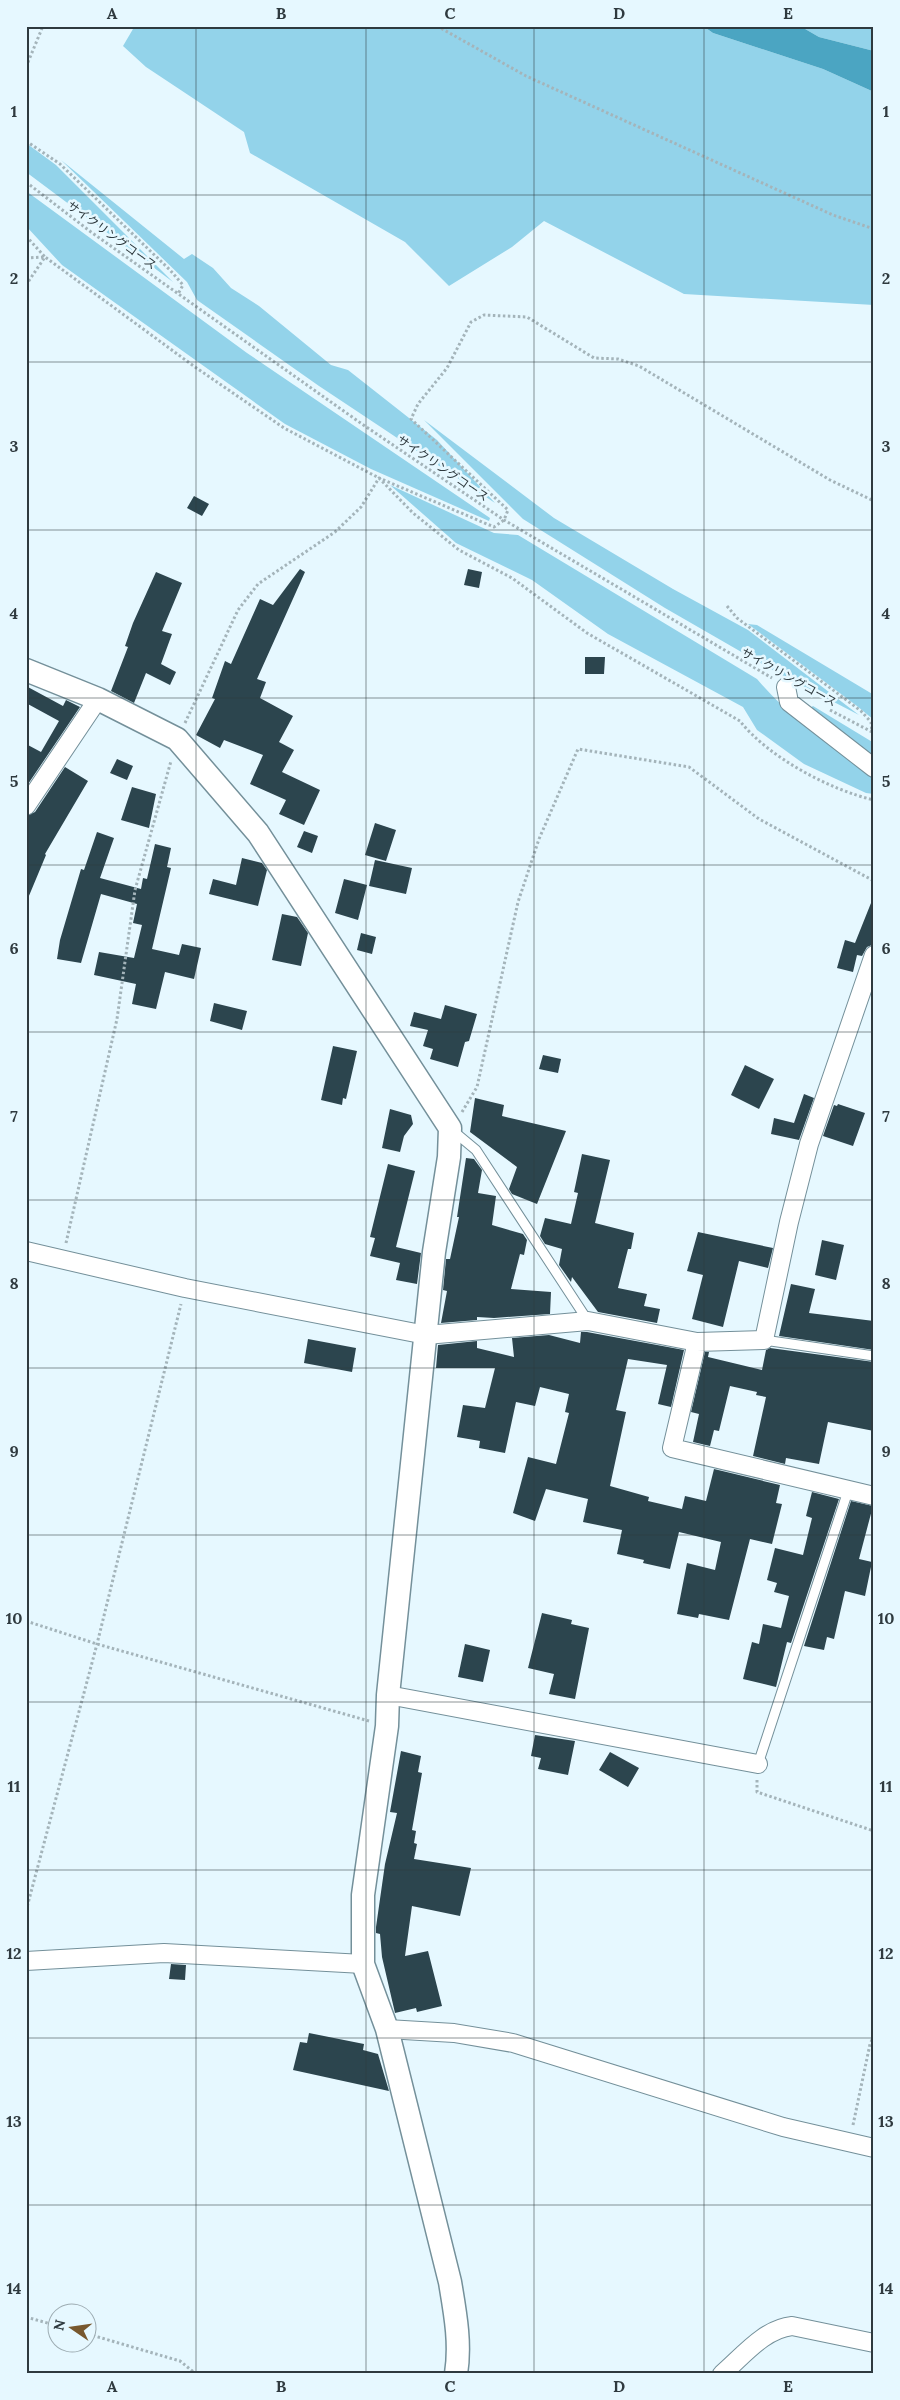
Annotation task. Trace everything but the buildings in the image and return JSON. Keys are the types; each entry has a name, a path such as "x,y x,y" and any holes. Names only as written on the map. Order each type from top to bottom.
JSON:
{"street":[{"path":"26,670 98,699 177,739 258,833 450,1128 450,1157 434,1252 388,1695 387,1726 363,1895 362,1964 387,2029 450,2282 457,2320 458,2362 456,2374"},
{"path":"786,687 788,702 874,768"},
{"path":"26,806 98,699"},
{"path":"26,1251 63,1258 185,1288 426,1335 588,1321 697,1342 764,1340 789,1222 809,1144 874,955"},
{"path":"697,1342 672,1448 874,1496"},
{"path":"388,1695 758,1764"},
{"path":"26,1961 164,1953 362,1964"},
{"path":"387,2029 454,2033 514,2043 783,2127 874,2148"},
{"path":"722,2374 760,2340 778,2328 792,2326 874,2343"}],"lane":[{"path":"450,1128 476,1150 588,1321"},
{"path":"764,1340 874,1356"},
{"path":"758,1764 848,1491"}],"path":[{"path":"26,67 43,26"},
{"path":"437,26 526,76 833,216 874,229"},
{"path":"26,141 60,164 170,270 183,285 178,294"},
{"name":"サイクリングコース","path":"26,182 91,232 178,294 362,424 504,520 786,687"},
{"path":"26,236 45,257 195,367 284,428 379,478 494,527 504,520 508,510 411,419 418,404 447,368 471,322 484,315 527,317 594,358 618,359 639,366 830,480 874,501"},
{"path":"26,258 45,257"},
{"path":"26,285 45,257"},
{"path":"63,1258 117,1019 135,890 177,739 238,610 258,584 335,532 361,507 379,478"},
{"path":"379,478 413,513 458,550 512,578 587,634 740,721 783,761 857,796 874,800"},
{"path":"727,606 737,618 861,711 871,722 873,733"},
{"name":"サイクリングコース","path":"826,708 873,733"},
{"path":"450,1128 478,1087 518,902 539,839 578,749 689,767 759,819 874,881"},
{"path":"26,1911 97,1644 185,1288"},
{"path":"26,1621 97,1644 387,1726"},
{"path":"758,1764 757,1792 874,1831"},
{"path":"848,2143 870,2044 874,2036"},
{"path":"26,2317 48,2323"},
{"path":"98,2337 180,2361 196,2374"}],"shaded area":[{"path":"129,26 703,26 713,33 823,69 874,92 874,305 684,294 544,221 512,247 449,286 405,242 250,153 244,132 146,67 123,46 133,29"},
{"path":"703,26 800,26 819,37 874,51 874,92 823,69 713,33"},
{"path":"800,26 874,26 874,51 819,37"},
{"path":"26,143 56,165 173,282 26,172"},
{"path":"61,160 184,259 192,254 213,268 231,288 259,306 331,365 348,370 437,440 495,503 319,386 197,300 187,282"},
{"path":"26,191 247,353 490,518 489,521 371,469 285,424 62,265 26,226"},
{"path":"424,420 554,518 673,589 748,630 859,715 776,672 665,608 523,519"},
{"path":"390,485 494,533 518,535 757,679 797,719 874,777 874,794 866,793 804,764 757,730 743,707 608,634 532,580 456,543"},
{"path":"748,624 757,625 874,695 874,720 857,706"},
{"path":"813,706 874,743 874,759 809,709"}]}
